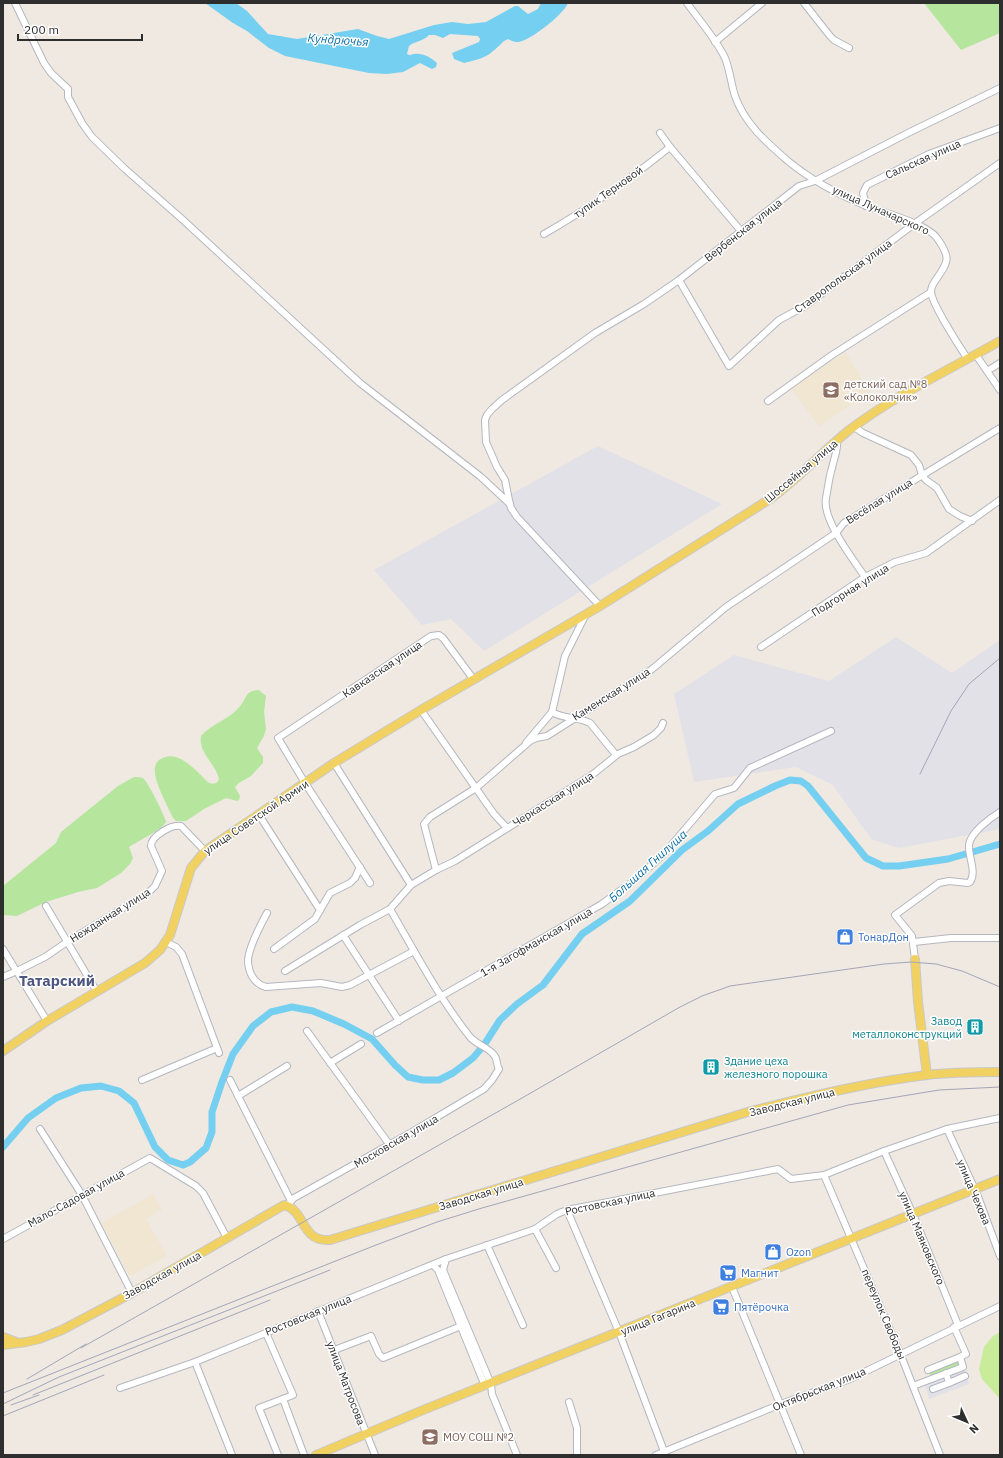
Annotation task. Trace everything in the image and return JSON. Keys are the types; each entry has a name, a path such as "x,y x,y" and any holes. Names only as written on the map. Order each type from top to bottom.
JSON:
{"main road":[{"name":"Шоссейная улица","path":"562,629 770,499 854,427 886,406 967,358 976,355 1000,341"},
{"name":"улица Советской Армии","path":"3,1051 47,1021 145,963 160,950 166,942 172,929 191,868 205,851 334,763 562,629"},
{"path":"916,959 918,1002 927,1075"},
{"name":"Заводская улица","path":"3,1345 39,1339 53,1334 132,1293 228,1238 280,1206 290,1203 295,1213 310,1234 321,1240 330,1240 751,1111 873,1083 927,1075 1000,1072"},
{"name":"улица Гагарина","path":"316,1455 1000,1179"},
{"path":"3,1337 18,1343"}],"street":[{"path":"15,3 44,63 51,73 68,89 68,97 82,124 92,137 125,169 182,219 360,383 481,477 510,504 517,517 600,606"},
{"name":"улица Луначарского","path":"687,3 725,58 735,97 750,125 770,146 815,181 866,206 924,227 933,233 946,251 947,255 946,264 932,287 931,292"},
{"path":"715,42 762,3"},
{"path":"804,3 830,36 840,44 849,48"},
{"name":"Вербенская улица","path":"510,504 505,480 488,448 484,424 487,415 502,400 595,333 644,304 680,280 740,231 799,186 815,181 908,132 1000,88"},
{"name":"Сальская улица","path":"866,206 863,193 867,185 930,154 1000,128"},
{"path":"660,133 740,231"},
{"name":"тупик Терновой","path":"544,234 579,213 646,166 670,147"},
{"name":"Ставропольская улица","path":"680,280 729,366 766,333 771,326 805,306 914,224 1000,162"},
{"path":"768,401 832,355 931,292 938,308 967,358"},
{"path":"976,355 1000,390"},
{"path":"987,371 1000,363"},
{"path":"854,427 863,433 911,455 919,465 922,475 936,488 949,509 972,521"},
{"name":"Весёлая улица","path":"744,594 836,533 844,524 1000,428"},
{"path":"837,440 838,448 831,470 825,500 828,515 836,533 865,578"},
{"name":"Подгорная улица","path":"761,647 865,578 895,562 926,553 1000,500"},
{"name":"Каменская улица","path":"436,870 424,824 430,817 476,788 524,746 536,738 546,736 631,684 651,670 726,607 744,594"},
{"path":"524,746 552,712 565,656 586,614"},
{"name":"Кавказская улица","path":"305,783 278,738 431,636 439,635 443,638 474,680"},
{"path":"422,710 476,788 507,828"},
{"path":"552,712 564,718 574,718 590,722 616,756"},
{"name":"Черкасская улица","path":"285,971 343,935 390,909 411,885 455,860 592,775 616,756 654,735 661,728 663,723"},
{"name":"1-я Загофманская улица","path":"377,1033 602,904 632,882 663,855 715,794 734,788 750,768 831,731"},
{"path":"334,763 411,885"},
{"path":"305,783 370,882"},
{"path":"916,959 912,936 895,916 939,883 948,881 970,882 973,876 969,849 970,842 975,832 1000,812"},
{"path":"259,815 320,910"},
{"name":"Нежданная улица","path":"3,977 45,957 148,893 155,886 162,871 151,846 151,842 156,835 175,826 181,826 205,851"},
{"path":"274,949 315,919 330,894 350,883 355,878 360,867"},
{"path":"46,906 97,992"},
{"path":"390,909 441,997"},
{"path":"266,913 258,930 248,960 250,971 254,980 261,986 266,987 321,983 342,987 350,985 414,951"},
{"path":"343,935 399,1021"},
{"path":"914,942 951,938 1000,938"},
{"path":"142,1080 218,1050 182,954 176,947 166,942"},
{"path":"3,948 47,1021"},
{"name":"Московская улица","path":"290,1203 484,1088 492,1080 499,1069 497,1067 494,1055 471,1038 441,997"},
{"path":"308,1031 389,1144"},
{"path":"330,1063 361,1044"},
{"path":"238,1096 287,1066"},
{"path":"230,1080 290,1203"},
{"name":"Ростовская улица","path":"120,1388 195,1362 446,1259 535,1229 557,1214 567,1210 778,1169 791,1179 824,1175 884,1151 947,1129 1000,1118"},
{"name":"улица Чехова","path":"947,1129 974,1190 1000,1256"},
{"path":"40,1130 82,1195 132,1293"},
{"name":"улица Маяковского","path":"884,1151 912,1214 956,1326 966,1354 960,1357"},
{"name":"Мало-Садовая улица","path":"3,1239 150,1158 196,1186 203,1193 228,1238"},
{"name":"переулок Свободы","path":"824,1175 900,1353 940,1455"},
{"path":"567,1210 619,1332 665,1453"},
{"path":"535,1229 556,1268"},
{"path":"488,1245 523,1326"},
{"path":"446,1259 443,1270 488,1385"},
{"path":"433,1265 438,1270 461,1326 492,1394 516,1455"},
{"path":"732,1287 801,1455"},
{"name":"Октябрьская улица","path":"656,1455 665,1453 781,1404 850,1379 900,1353 1000,1306"},
{"name":"улица Матросова","path":"318,1311 374,1455"},
{"path":"334,1352 337,1349 370,1336 383,1358 461,1326"},
{"path":"266,1332 293,1395 259,1408 278,1455"},
{"path":"913,1386 963,1367 960,1357 928,1370"},
{"path":"195,1362 232,1455"},
{"path":"946,1373 949,1382"},
{"path":"933,1389 965,1376"},
{"path":"283,1398 304,1455"},
{"path":"569,1402 577,1428 577,1455"}],"shaded area":[{"name":"детский сад №8 «Колоколчик»","path":"845,352 870,392 819,426 791,388"},
{"path":"598,446 722,504 484,651 451,619 422,625 374,570"},
{"path":"896,637 952,673 1000,640 1000,829 899,848 871,839 833,785 796,767 694,782 674,694 734,655 829,681"},
{"path":"153,1194 162,1209 146,1219 167,1256 130,1276 102,1223"},
{"path":"964,1367 969,1384 929,1399 924,1383"}],"green space":[{"path":"924,3 1000,3 1000,33 961,50"},
{"path":"259,690 266,696 264,712 266,729 257,748 263,757 263,763 251,776 235,787 240,796 239,800 237,801 226,798 204,809 186,821 176,821 173,818 157,782 155,766 159,760 167,756 174,757 187,763 209,783 217,783 219,779 202,748 201,736 210,728 237,710 247,694"},
{"path":"134,777 143,778 149,786 166,822 164,825 129,847 133,858 130,864 121,873 97,888 46,902 17,916 3,915 3,886 56,843 61,832 118,786"},
{"path":"1000,1332 1000,1399 982,1379 979,1369 984,1347 993,1336"},
{"path":"960,1359 962,1366 931,1377 929,1371"}],"water":[{"name":"Кундрючья","path":"205,3 236,3 247,11 268,34 297,39 358,29 389,39 434,25 452,22 468,24 486,22 515,6 518,6 528,14 538,9 541,3 568,3 546,27 529,38 517,42 508,39 486,56 464,63 454,59 452,53 479,42 480,39 478,36 450,34 443,38 435,35 429,35 425,39 409,46 407,54 420,54 426,56 437,63 436,67 432,69 420,63 403,72 387,74 369,73 285,56 269,48 247,31"}],"waterway":[{"name":"Большая Гнилуша","path":"3,1147 28,1118 56,1098 81,1088 101,1086 119,1091 134,1103 155,1147 168,1160 183,1165 190,1162 206,1148 212,1132 212,1112 233,1054 253,1026 271,1012 292,1007 313,1011 344,1024 372,1039 408,1077 423,1080 439,1080 453,1073 473,1058 484,1045 500,1020 517,1004 543,985 582,934 630,901 682,850 708,831 738,804 790,780 801,781 808,786 866,858 883,866 899,866 948,859 1000,844"}],"railway":[{"path":"920,774 951,711 969,684 1000,658"},
{"path":"81,1348 680,1007 702,996 730,986 884,964 911,962 936,964 962,971 1000,987"},
{"path":"3,1393 376,1245 437,1222 482,1208 848,1105 939,1090 1000,1087"},
{"path":"3,1404 59,1377 330,1270"},
{"path":"33,1395 270,1300"},
{"path":"27,1379 86,1344"},
{"path":"3,1416 104,1375"},
{"path":"11,1405 39,1395"}],"place":[{"name":"детский сад №8 «Колоколчик»","path":"831,390"},
{"name":"ТонарДон","path":"845,937"},
{"name":"Завод металлоконструкций","path":"975,1027"},
{"name":"Здание цеха железного порошка","path":"711,1067"},
{"name":"Ozon","path":"773,1252"},
{"name":"Магнит","path":"728,1273"},
{"name":"Пятёрочка","path":"721,1307"},
{"name":"МОУ СОШ №2","path":"430,1437"}],"district":[{"name":"Татарский","path":"57,981"}]}
